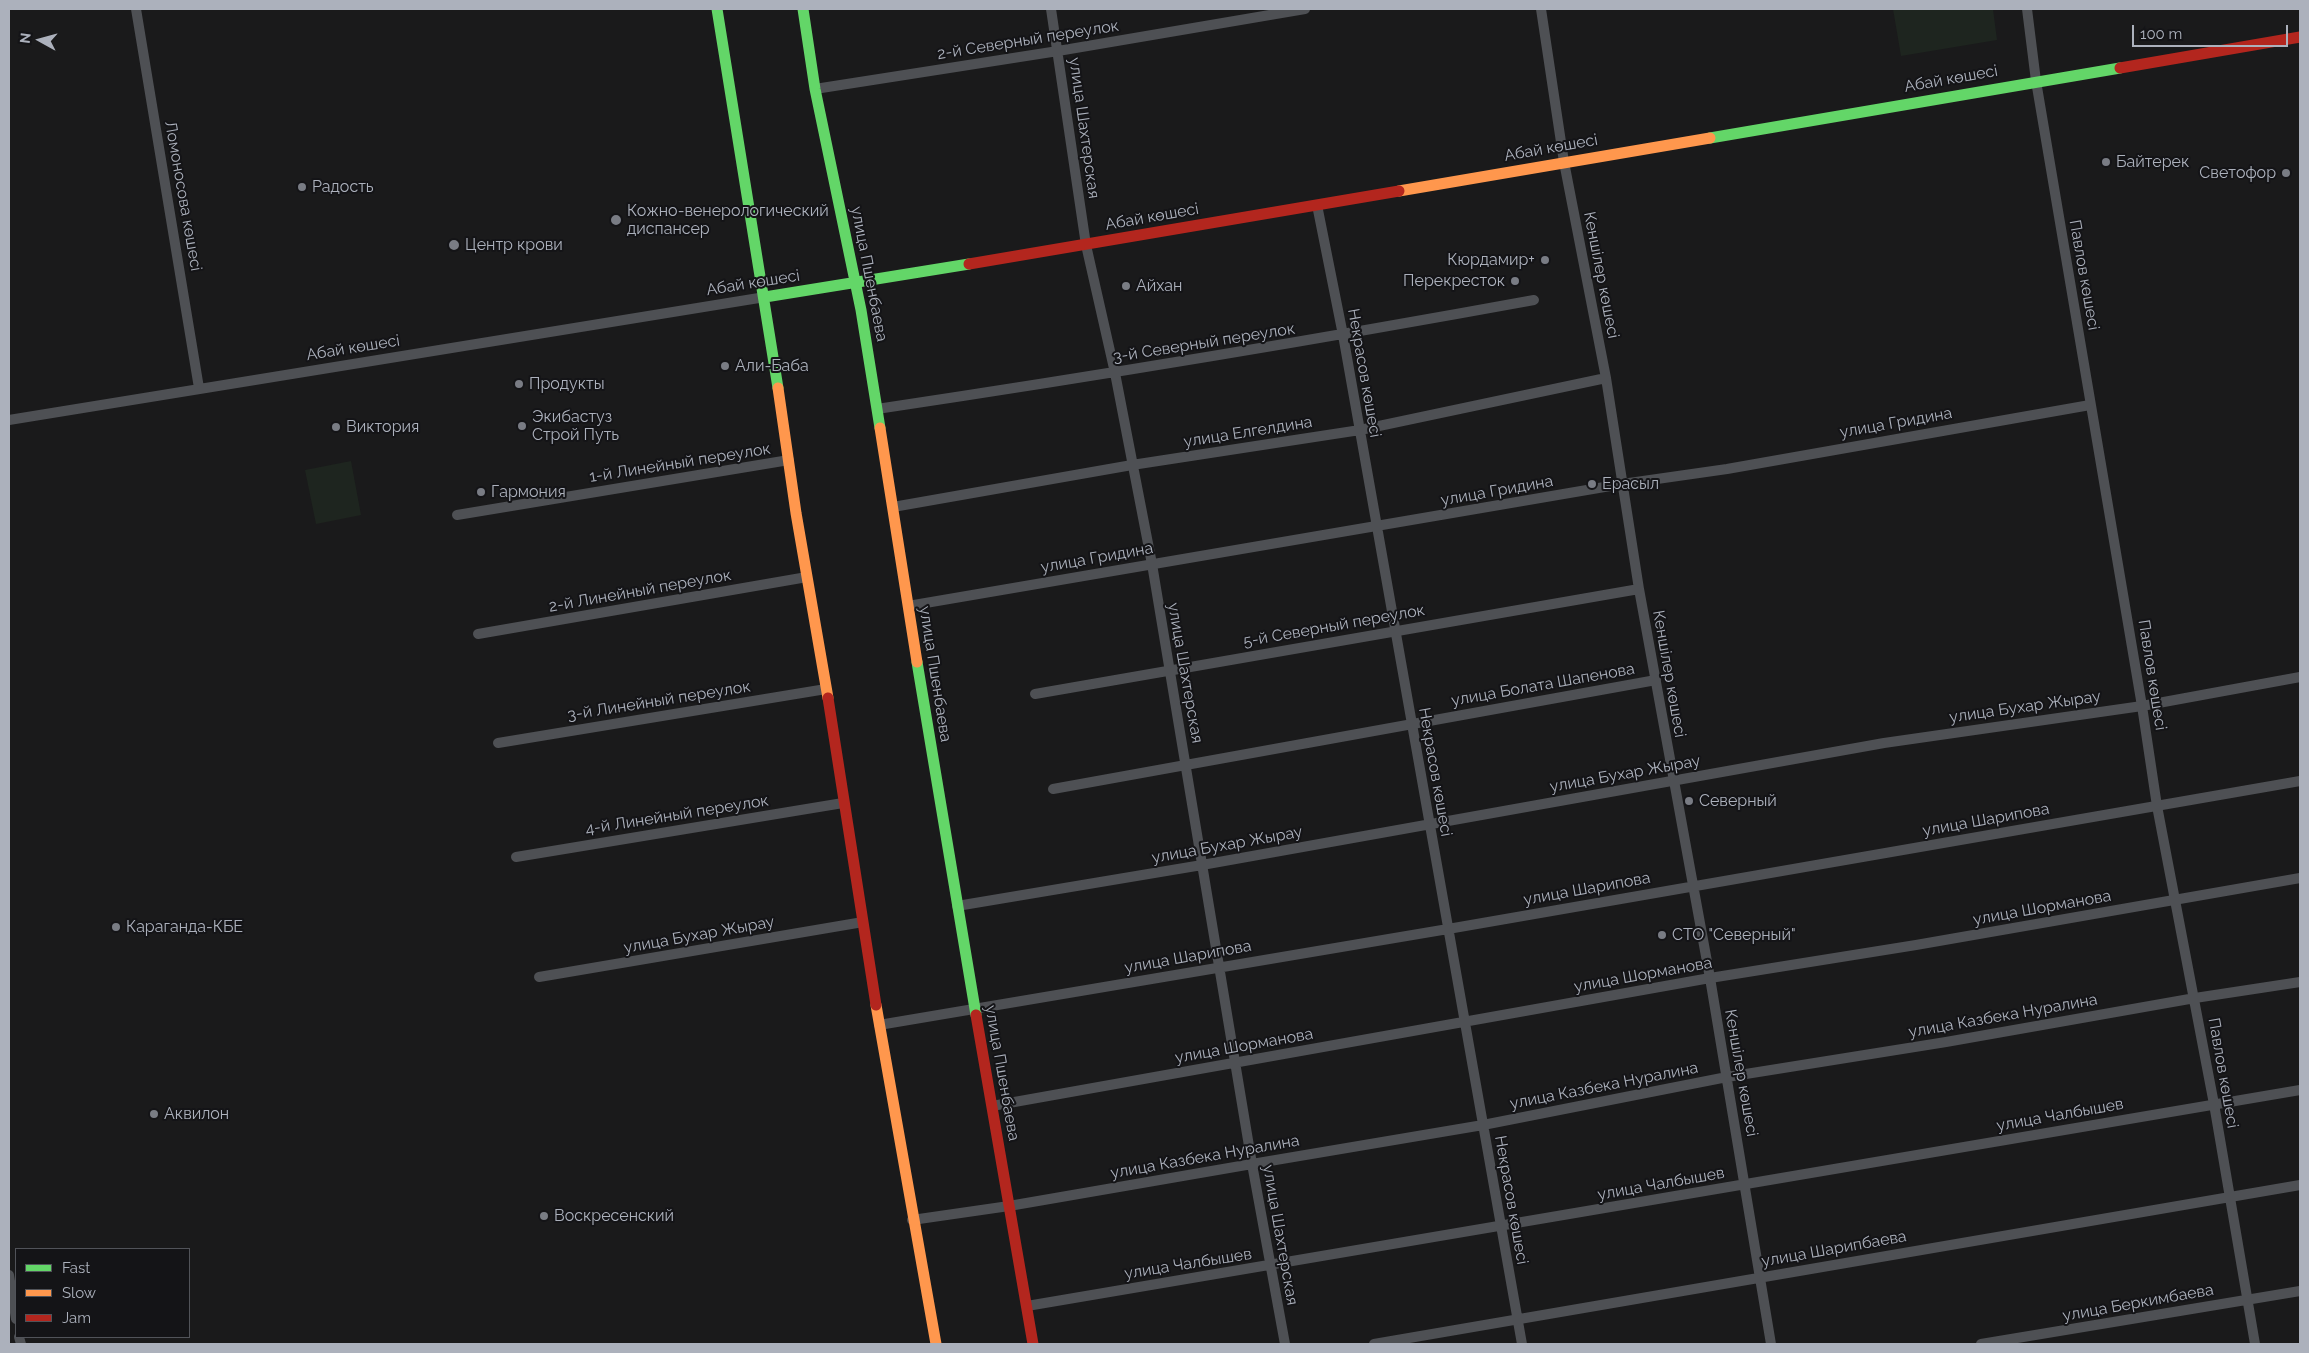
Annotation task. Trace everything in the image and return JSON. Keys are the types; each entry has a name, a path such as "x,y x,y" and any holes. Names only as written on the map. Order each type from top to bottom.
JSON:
{"street":[{"name":"Ломоносова көшесі","path":"136,9 199,388"},
{"path":"716,9 765,297 807,577 879,1025 912,1220 936,1344"},
{"name":"улица Пшенбаева","path":"803,9 815,89 856,282 894,507 931,758 1033,1344"},
{"name":"улица Шахтерская","path":"1051,9 1086,244 1115,373 1152,564 1168,670 1186,764 1252,1164 1285,1344"},
{"name":"2-й Северный переулок","path":"815,89 1058,51 1305,9"},
{"name":"Кеншілер көшесі","path":"1541,9 1564,162 1606,378 1638,589 1710,978 1771,1344"},
{"name":"Павлов көшесі","path":"2027,9 2036,81 2142,706 2157,806 2195,998 2254,1344"},
{"name":"Абай көшесі","path":"9,420 1086,244 2300,37"},
{"name":"Некрасов көшесі","path":"1317,205 1343,335 1522,1344"},
{"name":"3-й Северный переулок","path":"877,409 1115,373 1343,335 1534,300"},
{"name":"улица Елгелдина","path":"894,507 1132,465 1360,430 1606,378"},
{"name":"улица Гридина","path":"908,606 1622,484 1727,469 2090,405"},
{"name":"1-й Линейный переулок","path":"457,515 789,460"},
{"name":"2-й Линейный переулок","path":"478,634 807,577"},
{"name":"5-й Северный переулок","path":"1035,694 1638,589"},
{"name":"улица Бухар Жырау","path":"957,906 1202,865 1897,741 2142,706 2300,677"},
{"name":"улица Болата Шапенова","path":"1053,789 1656,680"},
{"name":"3-й Линейный переулок","path":"498,743 826,689"},
{"name":"улица Шарипова","path":"879,1025 1448,929 2300,781"},
{"name":"4-й Линейный переулок","path":"516,857 843,803"},
{"name":"улица Шорманова","path":"992,1106 1710,978 2300,878"},
{"name":"улица Бухар Жырау","path":"539,977 863,922"},
{"name":"улица Казбека Нуралина","path":"912,1220 1009,1206 1483,1125 1727,1078 2195,998 2300,982"},
{"name":"улица Чалбышев","path":"1026,1306 1271,1266 2300,1090"},
{"name":"улица Шарипбаева","path":"1374,1344 1760,1276 2300,1185"},
{"path":"9,1275 15,1313"},
{"name":"улица Беркимбаева","path":"1981,1344 2300,1291"}],"shaded area":[{"path":"1893,9 1993,9 1997,40 1901,56"},
{"path":"351,461 361,515 316,524 305,470"}],"traffic: fast":[{"path":"717,9 778,388"},
{"path":"803,9 815,89 861,310 880,428"},
{"path":"1710,138 2120,68"},
{"path":"765,297 969,264"},
{"path":"917,662 976,1015"}],"traffic: slow":[{"path":"1399,191 1710,138"},
{"path":"778,388 796,513 828,698"},
{"path":"880,428 917,662"},
{"path":"876,1005 936,1344"}],"traffic: jam":[{"path":"2120,68 2300,37"},
{"path":"969,264 1399,191"},
{"path":"828,698 876,1005"},
{"path":"976,1015 1033,1344"}],"place":[{"name":"Байтерек","path":"2106,162"},
{"name":"Светофор","path":"2286,173"},
{"name":"Радость","path":"302,187"},
{"name":"Кожно-венерологический диспансер","path":"616,220"},
{"name":"Центр крови","path":"454,245"},
{"name":"Кюрдамир+","path":"1545,260"},
{"name":"Перекресток","path":"1515,281"},
{"name":"Айхан","path":"1126,286"},
{"name":"Али-Баба","path":"725,366"},
{"name":"Продукты","path":"519,384"},
{"name":"Экибастуз Строй Путь","path":"522,426"},
{"name":"Виктория","path":"336,427"},
{"name":"Ерасыл","path":"1592,484"},
{"name":"Гармония","path":"481,492"},
{"name":"Северный","path":"1689,801"},
{"name":"Караганда-КБЕ","path":"116,927"},
{"name":"СТО \"Северный\"","path":"1662,935"},
{"name":"Аквилон","path":"154,1114"},
{"name":"Воскресенский","path":"544,1216"}]}
